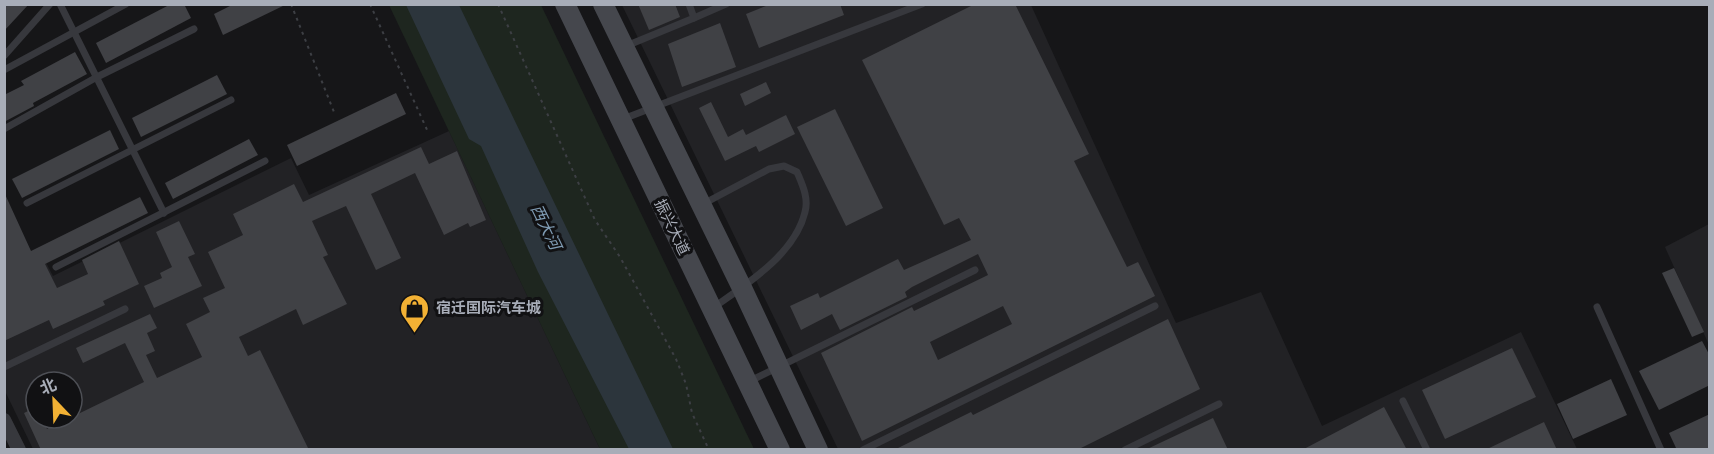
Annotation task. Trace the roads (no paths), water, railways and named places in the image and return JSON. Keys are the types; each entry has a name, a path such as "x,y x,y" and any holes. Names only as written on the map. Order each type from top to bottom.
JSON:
{"main road":[{"name":"振兴大道","path":"565,4 780,450"},
{"path":"603,4 742,288 818,450"}],"street":[{"path":"4,420 19,450"}],"lane":[{"path":"4,56 50,4"},
{"path":"60,4 164,213"},
{"path":"4,70 126,4"},
{"path":"688,4 694,18"},
{"path":"624,47 726,4"},
{"path":"620,120 922,4"},
{"path":"4,129 96,77 194,29"},
{"path":"27,203 231,100"},
{"path":"56,267 265,161"},
{"path":"701,205 769,169 784,166 797,172 806,192 806,211 796,232 780,254 742,288 712,308"},
{"path":"747,382 975,270"},
{"path":"863,450 1155,306"},
{"path":"1597,307 1662,450"},
{"path":"4,367 124,309"},
{"path":"1403,401 1427,450"},
{"path":"1125,450 1219,404"}],"water":[{"name":"西大河","path":"406,5 459,5 673,449 629,449 538,272 481,146 469,139"}],"place":[{"name":"宿迁国际汽车城","path":"415,334"}]}
